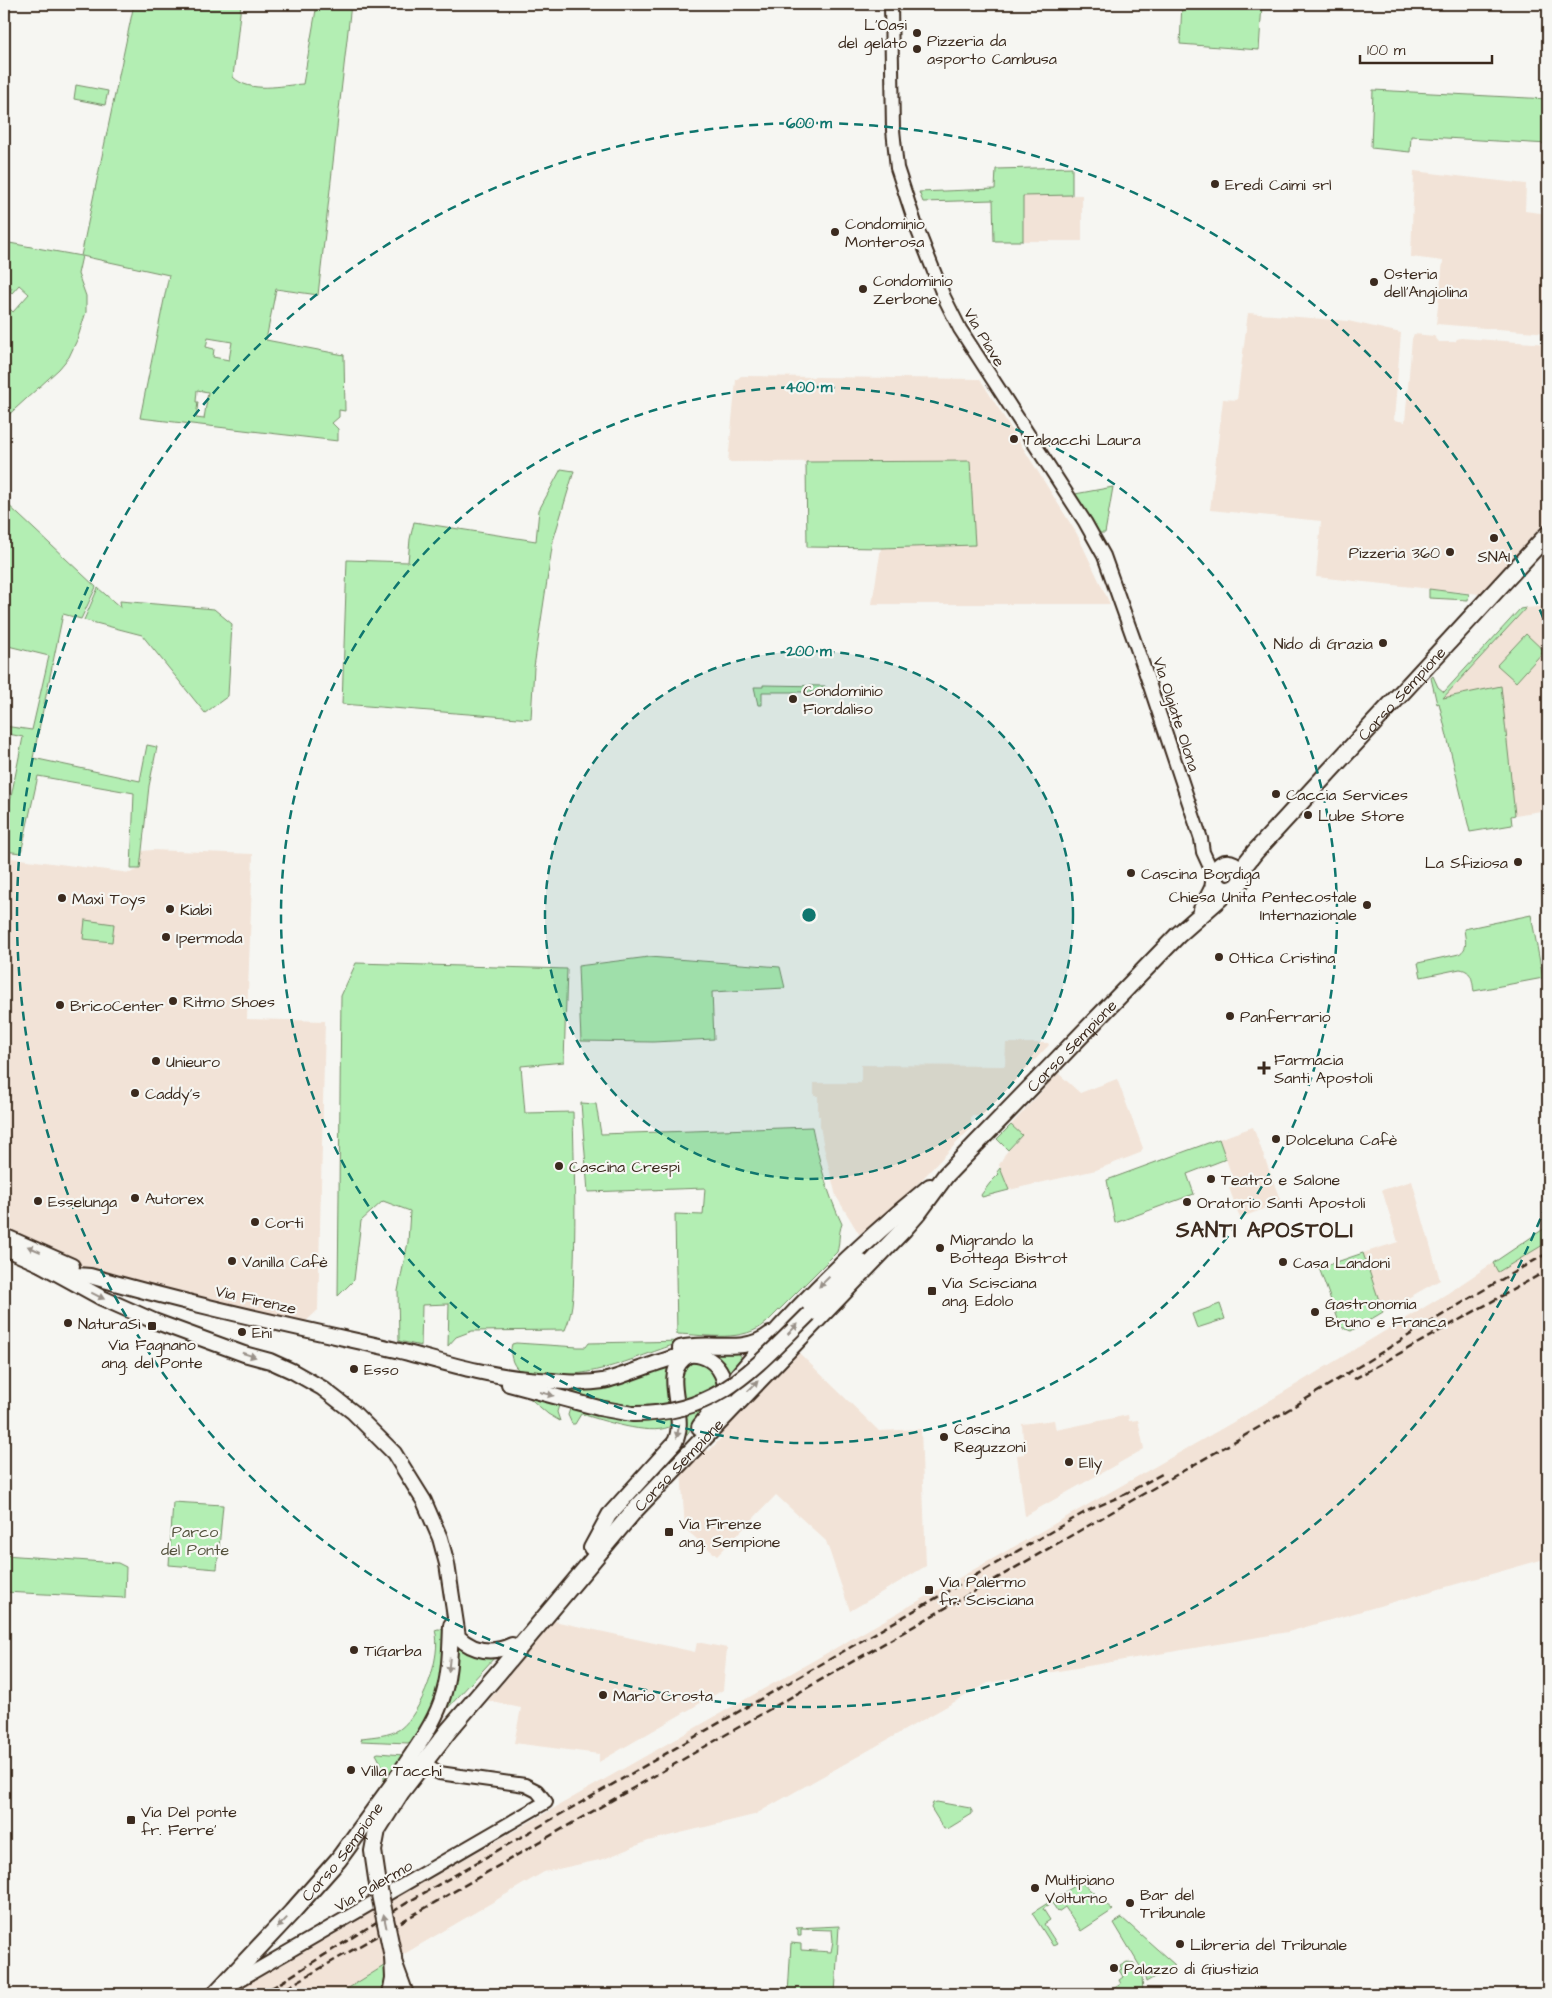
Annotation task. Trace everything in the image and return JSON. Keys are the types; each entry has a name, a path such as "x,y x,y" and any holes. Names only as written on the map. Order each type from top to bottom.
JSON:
{"main road":[{"name":"Corso Sempione","path":"738,1376 784,1322 860,1248 916,1198 944,1177 1200,913 1218,882 1219,866 1233,866 1255,852 1548,534"},
{"name":"Corso Sempione","path":"1218,882 1233,889 1239,885 1241,878 1233,866"},
{"name":"Corso Sempione","path":"215,1994 338,1860 390,1788 447,1717 512,1645 590,1548 717,1413 886,1248 930,1197 944,1177"},
{"path":"464,1367 500,1382 599,1408 632,1414 659,1413 685,1408 712,1398 730,1387 756,1366 930,1197"},
{"path":"4,1236 90,1276"},
{"path":"4,1248 40,1264 93,1293 165,1326 270,1361 304,1377 335,1397 368,1425 394,1453 412,1479 431,1515 445,1557 457,1633 460,1639 485,1650 496,1651 512,1645"},
{"name":"Via Firenze","path":"40,1264 77,1275 90,1276 263,1320 464,1367"},
{"path":"544,1381 600,1374 690,1346 752,1344 765,1337 784,1322"},
{"path":"590,1548 609,1515 675,1442 679,1429 680,1414 674,1387 674,1373 678,1364 689,1355"},
{"path":"464,1367 523,1379 588,1382 604,1381 676,1357 701,1356 710,1360 724,1380 726,1399 717,1413"},
{"name":"Corso Sempione","path":"393,1957 373,1851 377,1830 394,1802 423,1762 717,1413"},
{"path":"390,1788 425,1733 442,1700 449,1671 453,1599"},
{"path":"391,1994 394,1978 393,1957"},
{"path":"393,1957 406,1994"}],"street":[{"name":"Via Piave","path":"891,4 895,155 903,189 916,226 944,297 960,329 1090,531 1108,564 1121,600"},
{"name":"Via Olgiate Olona","path":"1121,600 1201,838 1203,852 1218,882"},
{"name":"Via Olgiate Olona","path":"1201,838 1214,855 1233,866"},
{"name":"Via Palermo","path":"215,1994 546,1802 537,1791 525,1785 439,1772 423,1762"}],"shaded area":[{"path":"1414,171 1526,184 1525,211 1548,214 1548,333 1436,324 1443,261 1411,257"},
{"path":"1023,195 1082,195 1082,241 1023,241"},
{"path":"1248,313 1348,321 1401,333 1394,420 1405,422 1414,334 1434,336 1439,342 1455,342 1461,338 1548,344 1548,519 1480,594 1316,577 1321,521 1210,510 1223,399 1237,400"},
{"path":"741,376 980,379 1077,534 1110,604 872,604 881,548 975,545 970,461 728,462 736,380"},
{"path":"1548,606 1548,810 1515,815 1513,802 1439,702 1526,608"},
{"path":"4,851 12,852 12,858 130,873 140,869 142,851 253,854 247,1019 325,1021 318,1310 303,1324 101,1275 4,1234"},
{"path":"1006,1043 1048,1043 1049,1045 982,1116 971,1116 971,1128 885,1218 859,1234 836,1196 824,1148 820,1116 818,1116 818,1096 814,1096 814,1083 861,1083 861,1065 1005,1066"},
{"path":"1058,1073 1080,1093 1117,1079 1143,1148 1140,1153 1096,1170 1009,1190 999,1165 1005,1154 1022,1135 1011,1125"},
{"path":"1253,1127 1281,1202 1240,1218 1229,1188 1235,1185 1219,1139"},
{"path":"1412,1181 1440,1280 1383,1312 1363,1253 1398,1242 1382,1190"},
{"path":"1548,1226 1548,1558 1288,1632 988,1683 754,1815 648,1841 604,1859 544,1872 339,1994 231,1994 438,1874 1244,1416 1448,1293"},
{"path":"796,1350 879,1431 921,1429 926,1566 850,1611 826,1541 776,1495 717,1556 685,1529 681,1470 703,1446 709,1451 722,1437 717,1431"},
{"name":"Elly","path":"1128,1415 1129,1421 1138,1420 1144,1449 1025,1516 1017,1455 1024,1454 1022,1424 1054,1420 1056,1430"},
{"name":"Mario Crosta","path":"554,1621 695,1652 697,1642 727,1648 723,1690 599,1762 599,1754 514,1743 521,1708 488,1701"}],"green space":[{"path":"134,4 241,4 233,77 248,85 266,87 303,84 317,4 351,4 318,295 276,289 266,340 344,355 345,411 339,410 339,417 332,423 338,429 338,441 140,418 169,275 82,256 78,274 86,296 86,312 69,357 59,369 4,419 4,303 13,312 29,294 19,285 12,293 10,291 12,288 4,281 4,242 81,256","holes":["208,338 232,342 229,360 213,357 214,349 206,347","197,390 208,392 204,419 196,418"]},
{"path":"1182,4 1262,4 1259,50 1180,44"},
{"path":"76,85 108,91 105,105 74,99"},
{"path":"1373,90 1548,99 1548,144 1411,136 1410,152 1371,148"},
{"path":"1072,167 1072,195 1023,196 1023,241 994,241 993,200 923,202 919,192 995,189 996,169"},
{"path":"970,461 975,545 881,548 807,547 806,462"},
{"path":"561,469 574,471 553,541 534,667 531,719 342,704 347,560 408,562 414,522 536,541 539,510"},
{"path":"1113,487 1105,533 1099,533 1075,494"},
{"path":"4,501 96,587 81,619 63,614 33,758 140,781 147,745 157,747 149,786 140,869 131,869 134,793 38,776 21,853 4,851 4,832 23,737 4,733 4,726 32,730 49,656 4,645"},
{"path":"98,588 121,608 120,601 214,609 232,624 228,696 205,713 142,635 84,620"},
{"path":"1429,589 1469,594 1468,600 1429,598"},
{"path":"1526,608 1443,698 1501,686 1515,815 1511,816 1512,825 1470,832 1439,703 1437,704 1431,678 1433,676 1438,687 1444,692 1520,609"},
{"path":"1526,634 1544,651 1516,682 1497,665"},
{"path":"763,685 825,686 825,692 762,692 762,705 758,705 754,687 763,687"},
{"path":"1531,915 1543,978 1474,991 1470,974 1464,970 1460,969 1421,977 1418,963 1462,952 1466,943 1464,929"},
{"path":"85,920 114,924 112,942 83,939"},
{"path":"649,957 780,967 785,988 712,992 714,1039 653,1042 581,1041 578,966"},
{"path":"356,963 567,969 564,1062 521,1066 525,1113 573,1112 575,1243 572,1305 565,1330 472,1331 456,1337 448,1346 449,1304 422,1305 421,1346 399,1341 398,1291 408,1242 410,1211 383,1201 361,1221 354,1280 338,1296 341,996"},
{"path":"581,1103 596,1104 601,1134 812,1127 824,1177 842,1224 837,1252 758,1329 747,1333 724,1336 677,1334 675,1214 703,1215 705,1188 588,1192"},
{"path":"1011,1125 1022,1135 1008,1150 997,1139"},
{"path":"1219,1139 1226,1159 1187,1174 1194,1194 1115,1223 1107,1180"},
{"path":"1000,1168 1009,1190 982,1197 981,1195 999,1174 997,1172"},
{"path":"1548,1226 1548,1242 1498,1272 1493,1263"},
{"path":"1363,1253 1383,1312 1351,1331 1341,1327 1319,1268"},
{"path":"1220,1304 1225,1319 1197,1328 1192,1314"},
{"path":"685,1341 604,1368 584,1373 563,1375 519,1370 513,1362 511,1355 512,1344 516,1343 586,1347 589,1343"},
{"path":"698,1350 737,1351 742,1358 733,1373 728,1377"},
{"path":"691,1362 703,1364 711,1370 719,1391 679,1445 680,1371"},
{"path":"670,1365 674,1405 631,1409 538,1386"},
{"path":"526,1395 560,1402 557,1412 560,1421 548,1414"},
{"path":"571,1406 675,1415 669,1427 649,1430 625,1426 581,1414 575,1424 572,1424 568,1415"},
{"name":"Parco del Ponte","path":"173,1502 223,1505 217,1569 169,1565"},
{"path":"4,1555 118,1563 126,1567 125,1598 4,1592"},
{"path":"435,1630 449,1630 437,1703 413,1741 408,1743 361,1741 362,1738 387,1734 400,1729 415,1711 433,1668 437,1641"},
{"path":"454,1642 496,1656 444,1711"},
{"path":"376,1754 403,1755 384,1785 384,1769"},
{"path":"937,1802 970,1808 972,1814 944,1829 931,1808 933,1803"},
{"path":"1081,1882 1113,1910 1081,1931 1065,1907 1058,1912 1052,1903 1043,1909 1050,1920 1044,1924 1057,1944 1053,1946 1032,1913"},
{"path":"1122,1918 1175,1965 1146,1982 1144,1973 1114,1923"},
{"path":"839,1926 835,1994 798,1992 798,1994 788,1994 791,1943 801,1944 801,1950 831,1952 833,1941 832,1930 801,1929 801,1936 798,1936 796,1928"},
{"path":"1127,1962 1134,1963 1142,1975 1143,1994 1105,1994 1121,1984 1119,1980 1123,1977 1119,1970 1122,1969 1120,1966"},
{"path":"387,1964 385,1994 339,1994"}],"railway":[{"path":"276,1994 1249,1433 1473,1296 1548,1253"},
{"path":"1354,1379 1548,1270"},
{"path":"1123,1495 1162,1474"},
{"path":"280,1983 410,1901 1087,1511 1128,1493"},
{"path":"260,1994 286,1980"}],"place":[{"name":"L'Oasi del gelato","path":"917,33"},
{"name":"Pizzeria da asporto Cambusa","path":"917,49"},
{"name":"Eredi Caimi srl","path":"1215,184"},
{"name":"Condominio Monterosa","path":"835,232"},
{"name":"Osteria dell'Angiolina","path":"1374,282"},
{"name":"Condominio Zerbone","path":"863,289"},
{"name":"Tabacchi Laura","path":"1014,439"},
{"name":"SNAI","path":"1494,538"},
{"name":"Pizzeria 360","path":"1450,552"},
{"name":"Nido di Grazia","path":"1383,643"},
{"name":"Condominio Fiordaliso","path":"793,699"},
{"name":"Caccia Services","path":"1276,794"},
{"name":"Lube Store","path":"1308,815"},
{"name":"La Sfiziosa","path":"1518,862"},
{"name":"Cascina Bordiga","path":"1131,873"},
{"name":"Maxi Toys","path":"62,898"},
{"name":"Chiesa Unita Pentecostale Internazionale","path":"1367,905"},
{"name":"Kiabi","path":"170,909"},
{"name":"Ipermoda","path":"166,937"},
{"name":"Ottica Cristina","path":"1219,957"},
{"name":"Ritmo Shoes","path":"173,1001"},
{"name":"BricoCenter","path":"60,1005"},
{"name":"Panferrario","path":"1230,1016"},
{"name":"Unieuro","path":"156,1061"},
{"name":"Farmacia Santi Apostoli","path":"1264,1068"},
{"name":"Caddy's","path":"135,1093"},
{"name":"Dolceluna Cafè","path":"1276,1139"},
{"name":"Cascina Crespi","path":"559,1166"},
{"name":"Teatro e Salone","path":"1211,1179"},
{"name":"Autorex","path":"135,1198"},
{"name":"Esselunga","path":"38,1201"},
{"name":"Oratorio Santi Apostoli","path":"1187,1202"},
{"name":"Corti","path":"255,1222"},
{"name":"Migrando la Bottega Bistrot","path":"940,1248"},
{"name":"Vanilla Cafè","path":"232,1261"},
{"name":"Casa Landoni","path":"1283,1262"},
{"name":"Via Scisciana ang. Edolo","path":"932,1291"},
{"name":"Gastronomia Bruno e Franca","path":"1315,1312"},
{"name":"NaturaSì","path":"68,1323"},
{"name":"Via Fagnano ang. del Ponte","path":"152,1326"},
{"name":"Eni","path":"242,1332"},
{"name":"Esso","path":"354,1369"},
{"name":"Cascina Reguzzoni","path":"944,1437"},
{"name":"Elly","path":"1069,1462"},
{"name":"Via Firenze ang. Sempione","path":"669,1532"},
{"name":"Via Palermo fr. Scisciana","path":"929,1590"},
{"name":"TiGarba","path":"354,1650"},
{"name":"Mario Crosta","path":"603,1695"},
{"name":"Villa Tacchi","path":"351,1770"},
{"name":"Via Del ponte fr. Ferre'","path":"131,1820"},
{"name":"Multipiano Volturno","path":"1035,1888"},
{"name":"Bar del Tribunale","path":"1130,1903"},
{"name":"Libreria del Tribunale","path":"1180,1944"},
{"name":"Palazzo di Giustizia","path":"1114,1968"}],"district":[{"name":"SANTI APOSTOLI","path":"1265,1230"}]}
